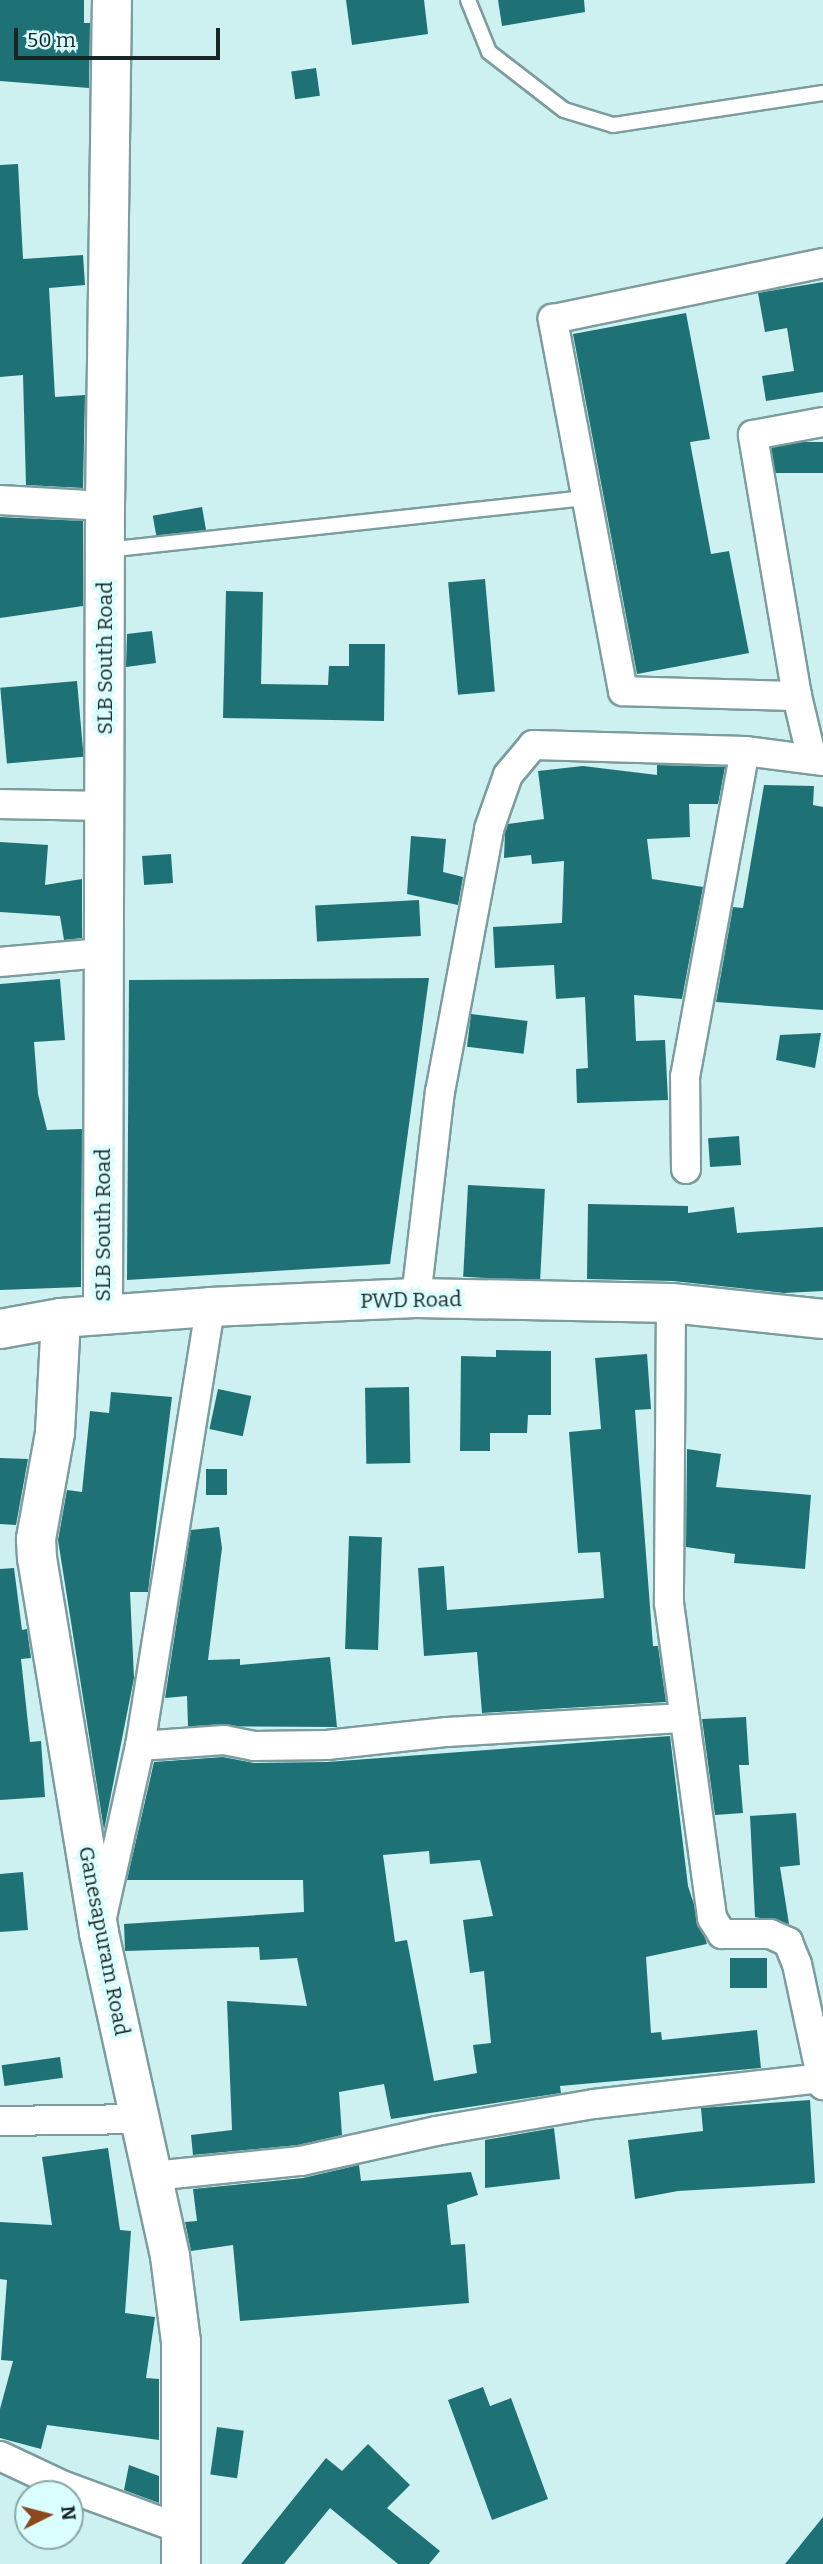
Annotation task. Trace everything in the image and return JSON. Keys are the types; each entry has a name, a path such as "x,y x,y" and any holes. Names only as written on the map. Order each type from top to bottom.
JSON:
{"street":[{"name":"SLB South Road","path":"103,1315 105,506 112,0"},
{"path":"796,696 623,691 553,319 823,263"},
{"path":"416,1298 440,1092 489,829 508,775 533,745 745,751 818,760 796,696 752,435 823,422"},
{"path":"0,500 105,506"},
{"path":"686,1169 685,1077 745,751"},
{"path":"0,804 106,806"},
{"path":"0,962 103,953"},
{"name":"PWD Road","path":"0,1329 61,1318 210,1307 416,1298 671,1303 823,1319"},
{"path":"153,2176 301,2161 436,2131 594,2104 822,2081 797,1964 788,1942 770,1934 722,1934 716,1928 669,1603 671,1303"},
{"path":"99,1933 140,1746 210,1307"},
{"name":"Ganesapuram Road","path":"61,1318 55,1433 36,1538 37,1558 99,1933 143,2119 170,2256 181,2342 181,2546"},
{"path":"140,1746 224,1740 254,1746 327,1745 447,1732 685,1718"},
{"path":"0,2121 143,2119"},
{"path":"0,2456 181,2546"}],"lane":[{"path":"468,0 489,52 564,110 613,125 823,93"},
{"path":"105,550 587,498"}],"building":[{"path":"0,0 84,0 84,23 90,23 89,88 0,81"},
{"path":"346,0 424,0 428,34 352,45"},
{"path":"498,0 584,0 585,12 502,26"},
{"path":"316,68 320,96 295,99 291,71"},
{"path":"18,164 23,259 83,255 85,285 49,288 55,397 85,395 83,488 26,485 23,375 0,377 0,165"},
{"path":"823,282 823,392 766,401 762,376 794,371 787,328 765,332 758,293"},
{"path":"686,313 710,439 690,442 711,554 729,551 749,653 637,674 573,334"},
{"path":"772,442 823,442 823,473 772,473"},
{"path":"202,507 206,530 157,538 153,516"},
{"path":"0,517 83,521 83,606 0,618"},
{"path":"485,579 495,692 458,695 448,582"},
{"path":"226,591 263,592 261,684 328,685 329,666 349,666 349,644 385,644 384,721 223,718"},
{"path":"152,631 156,663 126,667 127,634"},
{"path":"77,681 84,757 7,763 0,688"},
{"path":"657,765 725,767 718,804 689,804 690,837 647,839 652,879 703,887 682,999 634,995 636,1041 665,1040 668,1100 577,1103 576,1069 588,1068 585,997 556,999 554,965 495,968 493,927 562,923 564,861 532,864 531,855 504,858 505,833 508,824 544,819 538,771 583,766 657,775"},
{"path":"764,785 814,786 813,805 823,807 823,1010 716,1002 733,907 743,908"},
{"path":"411,836 446,839 443,872 463,877 458,905 407,894"},
{"path":"0,842 48,845 45,885 82,879 82,938 64,940 60,916 0,912"},
{"path":"171,854 173,883 144,885 142,856"},
{"path":"419,900 421,936 317,941 315,905"},
{"path":"429,978 390,1264 127,1280 129,980"},
{"path":"60,979 65,1040 34,1042 38,1094 47,1130 82,1129 81,1287 0,1290 0,984"},
{"path":"471,1014 528,1021 524,1054 467,1047"},
{"path":"821,1033 815,1068 776,1060 780,1035"},
{"path":"739,1136 741,1165 710,1167 708,1138"},
{"path":"468,1185 545,1189 540,1281 463,1277"},
{"path":"588,1204 688,1206 688,1213 734,1207 737,1233 823,1227 823,1291 784,1293 673,1281 587,1279"},
{"path":"496,1350 551,1351 551,1415 528,1415 527,1433 490,1433 490,1451 460,1451 461,1356 496,1357"},
{"path":"647,1354 651,1409 635,1410 653,1646 658,1646 666,1702 482,1713 477,1652 424,1656 418,1568 444,1566 447,1610 604,1598 600,1552 578,1553 569,1432 601,1429 595,1358"},
{"path":"409,1387 410,1463 366,1464 365,1388"},
{"path":"218,1389 251,1396 243,1436 209,1429"},
{"path":"111,1392 172,1397 148,1592 130,1592 134,1678 104,1830 58,1540 67,1490 82,1492 90,1411 109,1413"},
{"path":"687,1449 721,1454 716,1487 811,1495 805,1569 734,1563 735,1554 686,1547"},
{"path":"0,1458 28,1459 16,1525 0,1524"},
{"path":"206,1469 227,1469 227,1495 206,1495"},
{"path":"219,1527 222,1548 208,1660 240,1659 240,1665 330,1657 337,1727 188,1726 187,1696 165,1698 191,1530"},
{"path":"349,1536 382,1537 378,1650 345,1649"},
{"path":"14,1568 22,1630 27,1629 31,1658 21,1659 30,1742 41,1741 45,1797 0,1800 0,1569"},
{"path":"746,1717 749,1765 739,1765 743,1813 715,1815 702,1719"},
{"path":"670,1736 688,1886 707,1944 646,1957 651,2033 661,2032 662,2040 757,2030 761,2068 560,2086 561,2093 391,2119 384,2084 339,2092 342,2135 298,2145 193,2155 191,2135 232,2130 227,2001 307,2006 297,1958 260,1960 259,1947 125,1951 124,1924 304,1912 303,1880 127,1880 154,1762 223,1757 254,1763 327,1762","holes":["429,1851 430,1864 480,1860 493,1916 463,1920 470,1973 484,1971 491,2043 473,2045 477,2073 434,2081 407,1940 395,1942 383,1855"]},
{"path":"796,1813 800,1865 780,1867 789,1924 755,1917 750,1816"},
{"path":"23,1872 28,1930 0,1932 0,1874"},
{"path":"730,1958 767,1958 767,1988 730,1988"},
{"path":"60,2057 63,2078 4,2086 2,2065"},
{"path":"810,2100 815,2183 678,2191 635,2199 628,2140 703,2131 701,2108"},
{"path":"554,2128 560,2179 485,2188 485,2140"},
{"path":"108,2148 120,2230 131,2231 125,2313 155,2317 146,2378 159,2379 159,2440 47,2425 41,2449 0,2438 0,2409 13,2361 1,2360 7,2280 0,2279 0,2222 52,2225 42,2157"},
{"path":"359,2165 361,2181 471,2172 478,2195 447,2205 451,2245 465,2244 469,2303 240,2321 233,2245 191,2251 185,2222 197,2221 193,2189 303,2178"},
{"path":"483,2387 490,2406 511,2398 548,2499 492,2520 448,2400"},
{"path":"217,2427 244,2431 237,2478 210,2475"},
{"path":"368,2444 410,2485 387,2508 440,2551 429,2564 398,2564 330,2508 284,2564 241,2564 326,2458 342,2471"},
{"path":"129,2465 159,2476 159,2503 124,2490"},
{"path":"823,2517 823,2564 785,2564"}]}
